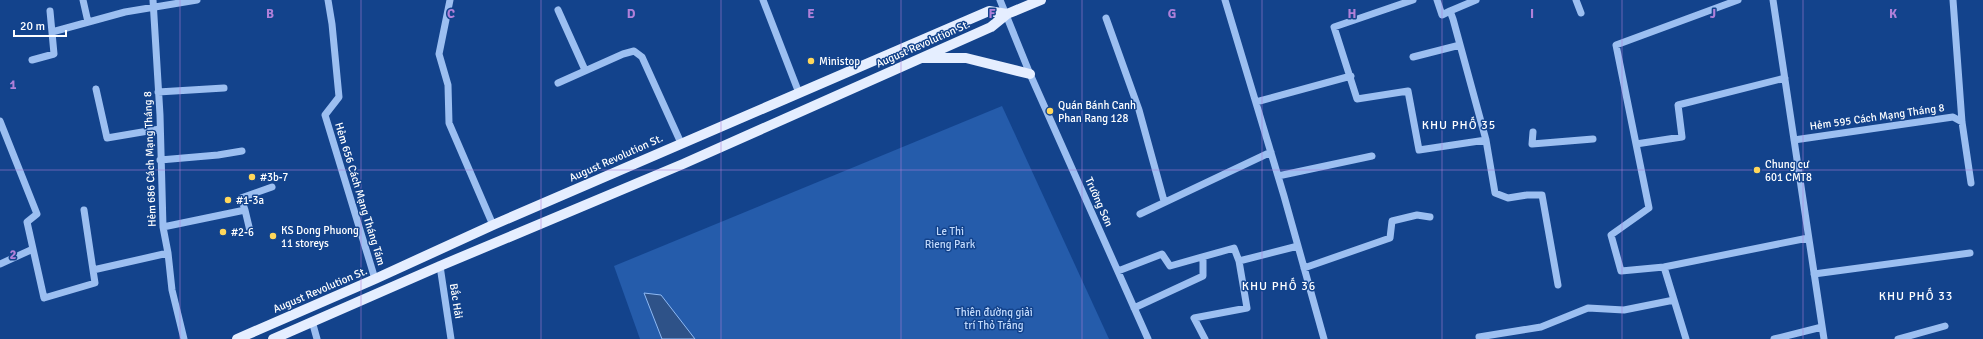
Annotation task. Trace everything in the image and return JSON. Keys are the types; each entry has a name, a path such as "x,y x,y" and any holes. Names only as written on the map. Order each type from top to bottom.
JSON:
{"main road":[{"name":"August Revolution St.","path":"273,339 440,266 683,164 991,27 1007,14 1041,0"},
{"name":"August Revolution St.","path":"237,339 375,279 493,225 988,11 1007,14"},
{"path":"919,58 966,58 1030,74"}],"street":[{"path":"83,0 88,22"},
{"path":"52,32 153,4 197,0"},
{"name":"Hẻm 656 Cách Mạng Tháng Tám","path":"328,0 332,24 339,97 325,115 375,279"},
{"path":"450,0 439,54 448,85 449,123 493,225"},
{"path":"763,0 799,92"},
{"name":"Trường Sơn","path":"1000,0 1007,14 1030,74 1148,339"},
{"path":"1225,0 1271,152 1324,339"},
{"path":"1413,0 1334,27 1351,76 1357,99 1408,91 1419,150 1486,140"},
{"path":"1437,0 1442,15 1476,0"},
{"path":"1576,0 1581,13"},
{"path":"1738,0 1616,45 1649,208 1610,235 1621,271 1664,267 1808,238"},
{"path":"1773,0 1824,339"},
{"path":"1953,0 1962,122 1971,183"},
{"name":"Hẻm 686 Cách Mạng Tháng 8","path":"153,4 160,129 163,227 168,253 172,290 184,339"},
{"path":"558,10 585,70"},
{"path":"32,60 54,54 50,11"},
{"path":"1450,11 1486,140 1495,194 1508,198 1527,195 1542,195 1558,285"},
{"path":"1106,18 1139,110 1164,201"},
{"path":"1412,57 1460,45"},
{"path":"558,83 623,54 634,52 642,57 681,143"},
{"path":"1256,102 1351,76"},
{"path":"1636,144 1682,137 1678,105 1785,78"},
{"path":"158,92 224,88"},
{"path":"96,89 107,138 160,129"},
{"name":"Hẻm 595 Cách Mạng Tháng 8","path":"1794,140 1953,117 1962,122"},
{"path":"0,121 37,214 28,222 44,298 95,283 84,210"},
{"path":"1532,132 1532,144 1593,139"},
{"path":"160,160 218,155 242,151"},
{"path":"1140,214 1164,201 1271,152"},
{"path":"1278,176 1372,156"},
{"path":"250,231 241,198 272,187"},
{"path":"163,227 245,210"},
{"path":"1304,268 1390,238 1392,221 1416,215 1430,216"},
{"path":"1239,261 1298,246"},
{"path":"1118,271 1162,254 1170,266 1234,248 1239,261 1247,308 1194,318 1204,339"},
{"path":"0,264 33,249"},
{"path":"1814,274 1970,252"},
{"path":"93,270 168,253"},
{"path":"1134,308 1203,276 1203,257"},
{"name":"Bắc Hải","path":"440,266 451,339"},
{"path":"1664,267 1686,339"},
{"path":"1479,337 1541,326 1588,308 1624,310 1674,300"},
{"path":"312,321 317,339"},
{"path":"1898,339 1945,326"},
{"path":"1774,339 1822,327"}],"green space":[{"name":"Le Thi Rieng Park","path":"1002,106 1109,339 640,339 614,266"}],"shaded area":[{"path":"644,293 661,295 695,339 662,339"}],"place":[{"name":"Ministop","path":"811,61"},
{"name":"Quán Bánh Canh Phan Rang 128","path":"1050,111"},
{"name":"Chung cư 601 CMT8","path":"1757,170"},
{"name":"#3b-7","path":"252,177"},
{"name":"#1-3a","path":"228,200"},
{"name":"#2-6","path":"223,232"},
{"name":"KS Dong Phuong 11 storeys","path":"273,236"}],"district":[{"name":"KHU PHỐ 35","path":"1459,125"},
{"name":"KHU PHỐ 36","path":"1279,286"},
{"name":"KHU PHỐ 33","path":"1916,296"}],"park label":[{"name":"Thiên đường giải trí Thỏ Trắng","path":"994,318"}]}
